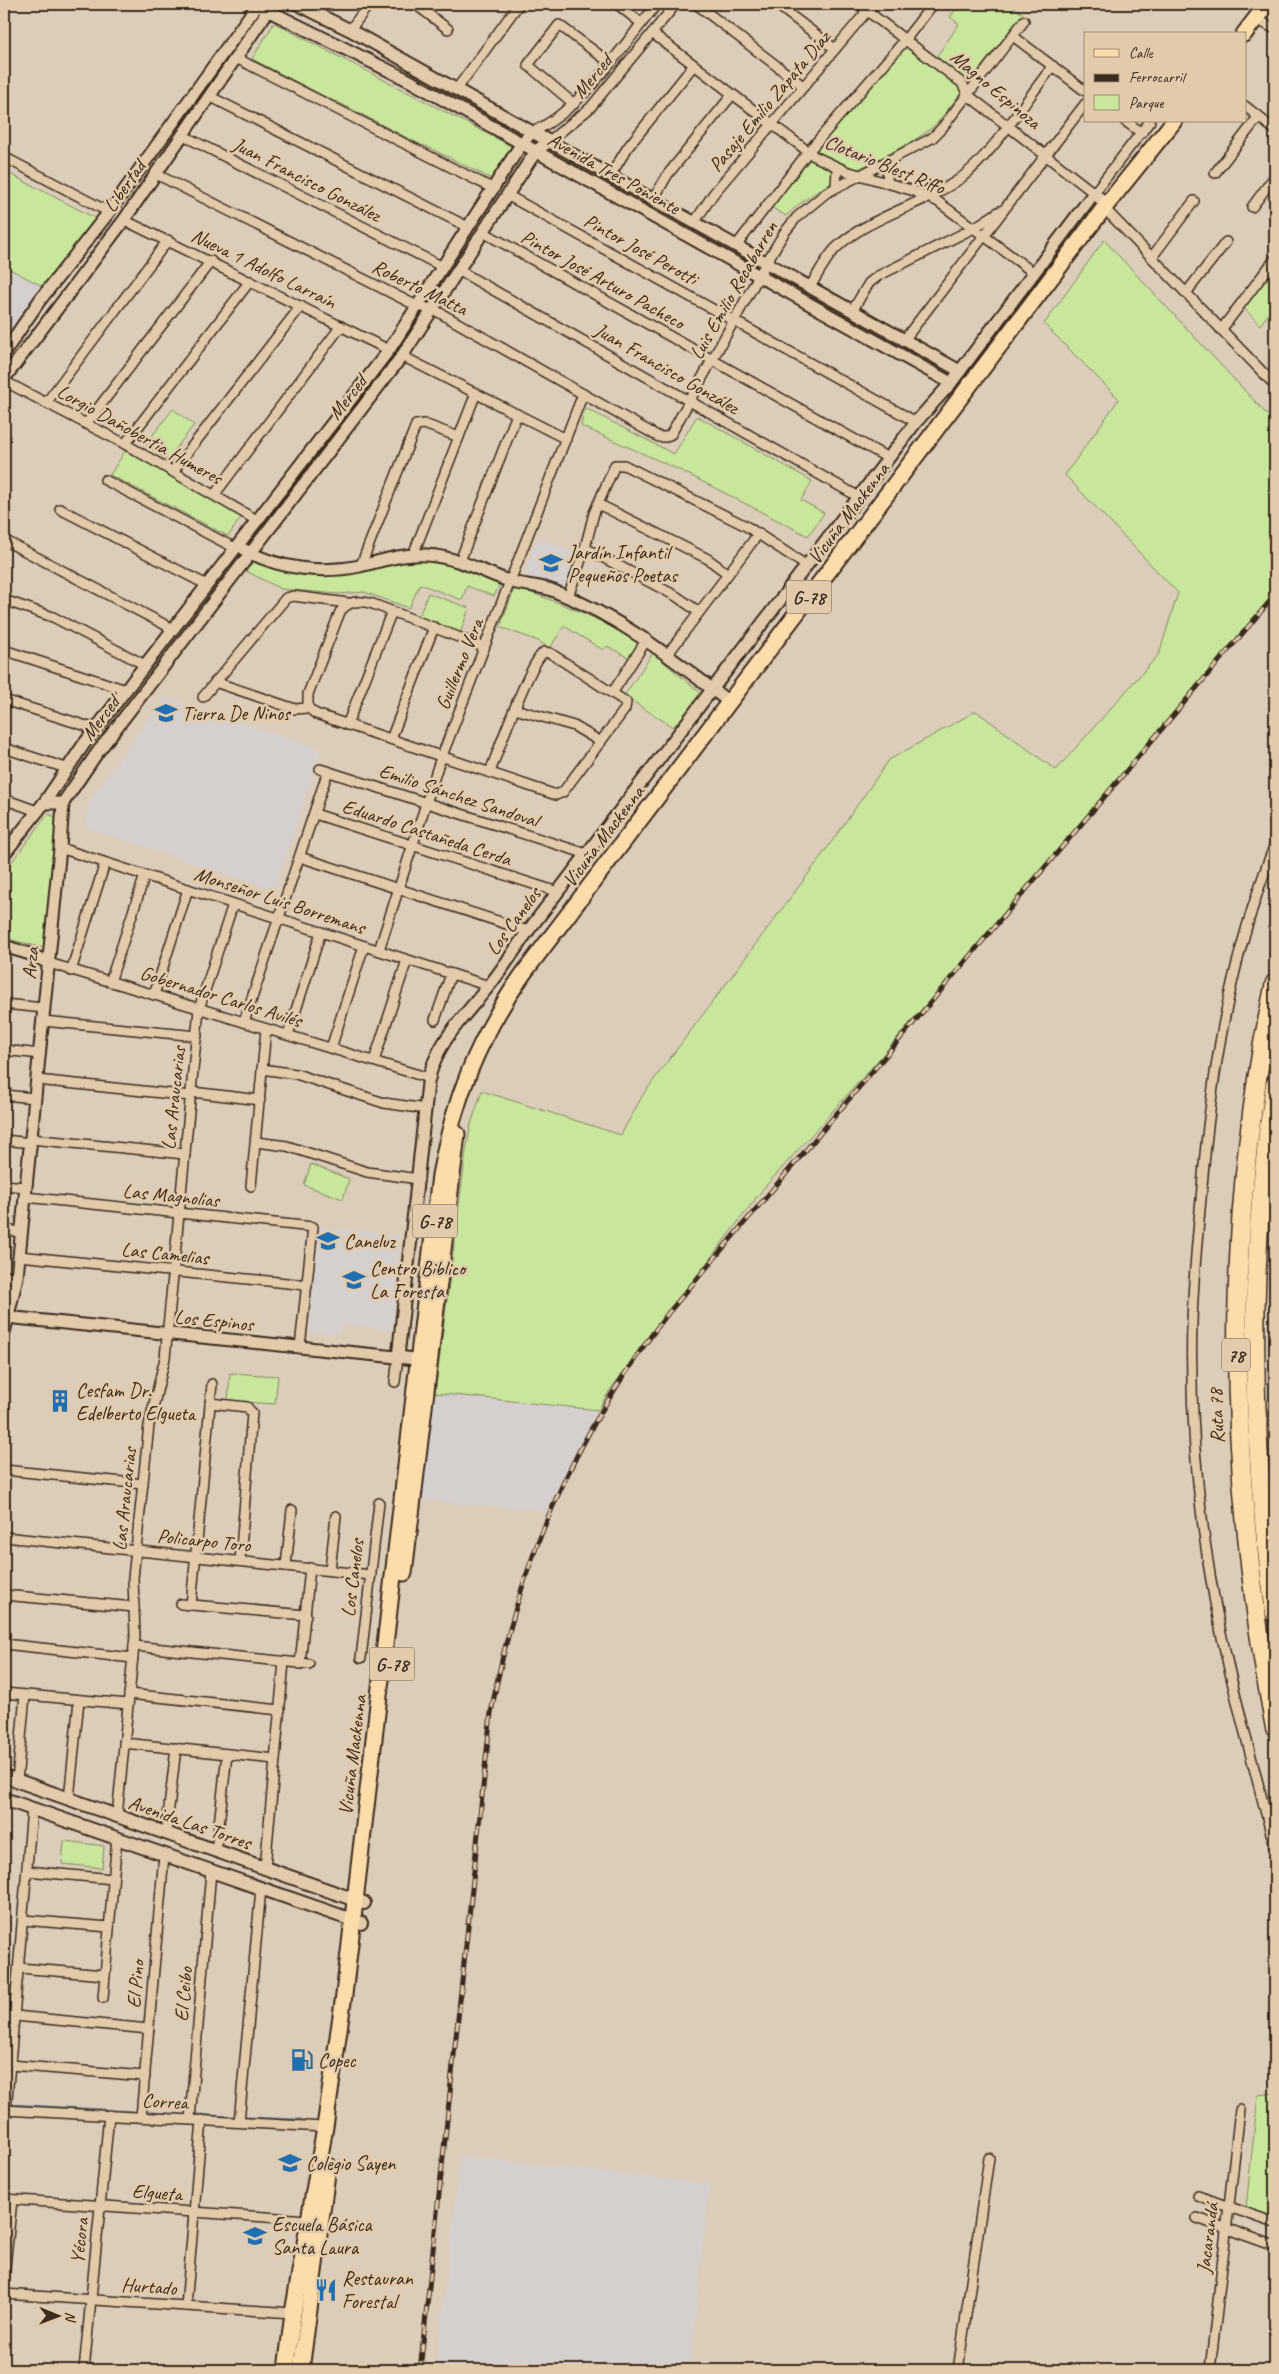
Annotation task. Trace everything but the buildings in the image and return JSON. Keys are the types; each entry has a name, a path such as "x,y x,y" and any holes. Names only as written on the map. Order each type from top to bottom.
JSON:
{"highway":[{"name":"Ruta 78","path":"1275,983 1258,1074 1245,1170 1238,1253 1236,1336 1237,1418 1243,1500 1257,1623 1275,1728"},
{"name":"Ruta 78","path":"1275,1086 1259,1227 1255,1360 1260,1478 1275,1613"}],"main road":[{"path":"1246,32 1268,4"},
{"name":"Vicuña Mackenna","path":"301,2370 424,1360 440,1175 450,1129 463,1085 486,1032 513,987 1106,207 1173,122"},
{"name":"Avenida Las Torres","path":"4,1776 359,1902"},
{"name":"Avenida Las Torres","path":"4,1799 357,1922"},
{"name":"Vicuña Mackenna","path":"286,2370 293,2313 325,2127 357,1922"}],"street":[{"name":"Avenida Tres Poniente","path":"256,4 410,81 951,383"},
{"name":"Libertad","path":"4,353 40,300 109,212 256,4"},
{"name":"Avenida Tres Poniente","path":"297,4 350,30 960,371"},
{"path":"350,30 369,4"},
{"path":"415,4 448,29"},
{"path":"456,90 519,4"},
{"path":"617,4 641,23"},
{"name":"Merced","path":"5,851 40,807 66,768 145,664 389,350 522,143 532,132 543,128 574,104 656,4"},
{"name":"Merced","path":"63,804 97,753 402,356 536,151 590,108 676,4"},
{"path":"696,4 803,86"},
{"path":"776,4 835,50"},
{"name":"Magno Espinoza","path":"858,4 870,7 906,40 962,83 968,95 1094,193 1106,207"},
{"path":"736,246 808,152 906,40 933,4"},
{"name":"Pasaje Emilio Zapata Díaz","path":"694,223 710,198 770,124 870,7"},
{"name":"Libertad","path":"4,380 124,220 268,11"},
{"path":"1256,19 1275,29"},
{"name":"Luis Emilio Recabarren","path":"666,438 672,434 784,233 819,198 836,187 932,138 968,95 1024,21"},
{"path":"574,104 528,65 559,25 609,62"},
{"name":"Clotario Blest Riffo","path":"652,33 808,152 837,168 928,197 974,228 1034,273"},
{"path":"1013,36 1084,90"},
{"path":"236,58 494,189"},
{"path":"610,176 628,147 694,65"},
{"path":"810,287 828,257 846,240 950,185 970,171 1053,66"},
{"path":"410,81 417,68"},
{"path":"653,200 668,174 732,95"},
{"path":"209,96 468,227"},
{"path":"904,340 1084,105"},
{"path":"1246,107 1275,130"},
{"path":"1215,173 1258,116"},
{"path":"1126,122 1142,133"},
{"path":"951,383 1149,122"},
{"name":"Juan Francisco González","path":"182,135 442,267"},
{"path":"4,157 124,220"},
{"path":"887,183 888,162"},
{"path":"836,187 837,168"},
{"name":"Roberto Matta","path":"156,174 417,306 433,309 660,437 666,438"},
{"path":"1252,207 1275,176"},
{"name":"Pintor José Perotti","path":"507,195 916,422"},
{"path":"1152,257 1194,201"},
{"path":"852,311 869,283 878,276 974,228 1007,206"},
{"path":"1106,207 1275,385"},
{"name":"Nueva 1 Adolfo Larraín","path":"124,220 389,350"},
{"name":"Pintor José Arturo Pacheco","path":"483,232 888,458"},
{"path":"46,402 168,240"},
{"path":"1186,293 1226,242"},
{"path":"1222,330 1275,259"},
{"path":"86,424 211,262"},
{"name":"Juan Francisco González","path":"458,270 859,497"},
{"path":"125,444 250,281"},
{"path":"173,472 301,306"},
{"path":"215,494 341,326"},
{"path":"402,356 566,439"},
{"name":"Lorgio Dañobertia Humeres","path":"4,380 125,444 215,494 258,521"},
{"name":"Los Canelos","path":"395,1382 429,1078 442,1046 888,458 916,422 951,383"},
{"path":"413,555 476,393"},
{"name":"Guillermo Vera","path":"379,950 442,756 583,394"},
{"path":"460,561 517,414"},
{"path":"361,566 414,427 418,424 458,437"},
{"path":"568,597 598,504 615,465 624,465 759,533 807,566"},
{"path":"105,480 236,547 302,568 327,569 361,566 425,554 460,561 511,581 551,590 568,597 646,639 729,702"},
{"path":"598,504 708,559 728,574"},
{"path":"60,509 207,585"},
{"path":"667,655 759,533"},
{"path":"4,540 173,628"},
{"path":"585,548 676,596 699,612"},
{"path":"203,697 286,598 293,596 348,603 366,602 484,647"},
{"path":"4,600 53,617 145,664"},
{"path":"308,708 308,694 340,612 348,603"},
{"path":"347,725 392,611"},
{"path":"391,739 434,627"},
{"path":"613,692 646,639"},
{"path":"4,650 126,690"},
{"path":"215,682 295,709 308,708 316,714 347,725 391,739 490,772 560,795 627,705 625,700 550,652 544,652 534,664 490,772"},
{"path":"4,700 96,729"},
{"path":"515,709 574,726 601,742"},
{"path":"4,748 66,768"},
{"name":"Emilio Sánchez Sandoval","path":"314,814 324,770 587,854"},
{"path":"4,799 40,807 63,804"},
{"name":"Arza","path":"5,1324 17,1278 63,804"},
{"path":"244,1022 276,921 280,918 314,814"},
{"name":"Eduardo Castañeda Cerda","path":"314,814 558,892"},
{"path":"1275,844 1246,929 1216,1061 1208,1118 1194,1269 1191,1344 1198,1478 1211,1582 1224,1647 1275,1849"},
{"name":"Monseñor Luis Borremans","path":"60,848 489,986"},
{"path":"300,857 528,931"},
{"path":"71,971 105,863"},
{"path":"110,982 145,875"},
{"path":"154,995 188,889"},
{"name":"Las Araucarias","path":"117,1816 134,1646 133,1578 149,1425 163,1368 168,1334 199,1008 233,904"},
{"path":"288,1035 321,932"},
{"name":"Gobernador Carlos Avilés","path":"4,946 30,954 71,971 429,1078"},
{"path":"331,1048 364,946"},
{"path":"374,1061 408,960"},
{"path":"435,1020 451,974"},
{"path":"4,1004 44,1008"},
{"path":"43,1021 197,1036"},
{"path":"252,1186 266,1029"},
{"path":"4,1050 40,1054"},
{"path":"262,1070 296,1074 384,1103 426,1109"},
{"path":"37,1080 260,1100"},
{"path":"4,1095 35,1098"},
{"path":"4,1140 185,1154"},
{"path":"256,1142 287,1146 367,1172 419,1179"},
{"name":"Las Magnolias","path":"4,1185 26,1192 180,1213 313,1227 307,1285"},
{"path":"4,1230 22,1232"},
{"name":"Las Camelias","path":"19,1256 307,1285"},
{"path":"4,1276 17,1278"},
{"path":"300,1347 307,1285"},
{"name":"Los Espinos","path":"5,1324 168,1334 424,1360"},
{"path":"191,1605 212,1384"},
{"path":"210,1403 247,1407 252,1413 240,1561"},
{"path":"4,1470 143,1484"},
{"name":"Los Canelos","path":"361,1658 380,1503"},
{"path":"286,1566 292,1510"},
{"path":"330,1570 336,1516"},
{"name":"Policarpo Toro","path":"4,1537 371,1574"},
{"path":"134,1646 305,1664 306,1615 310,1568"},
{"path":"4,1595 134,1607"},
{"path":"181,1604 306,1615"},
{"path":"4,1644 133,1658"},
{"path":"265,1868 284,1662"},
{"path":"4,1693 128,1704"},
{"path":"129,1694 280,1710"},
{"path":"17,1781 25,1695"},
{"path":"69,1799 78,1700"},
{"path":"124,1743 275,1759"},
{"path":"166,1833 176,1748"},
{"path":"216,1851 227,1754"},
{"path":"5,2110 15,2016 32,1809"},
{"path":"103,1998 117,1838"},
{"name":"El Pino","path":"141,2117 164,1855"},
{"path":"27,1871 113,1879"},
{"name":"El Ceibo","path":"190,2119 211,1871"},
{"path":"239,2122 261,1889"},
{"path":"23,1920 109,1927"},
{"path":"19,1968 105,1975"},
{"path":"15,2016 149,2029"},
{"path":"10,2065 145,2076"},
{"name":"Correa","path":"5,2110 325,2127"},
{"name":"Jacarandá","path":"1210,2370 1240,2110"},
{"name":"Yécora","path":"84,2370 109,2115"},
{"path":"186,2306 202,2120"},
{"path":"958,2370 989,2158"},
{"path":"1198,2196 1275,2222"},
{"path":"4,2276 8,2199"},
{"name":"Elgueta","path":"8,2199 308,2220"},
{"path":"1197,2218 1275,2246"},
{"name":"Hurtado","path":"4,2294 293,2313"}],"shaded area":[{"path":"4,266 44,287 4,343"},
{"name":"Jardín Infantil Pequeños Poetas","path":"537,539 578,553 567,586 559,586 530,577 525,573"},
{"path":"165,697 321,750 274,890 86,827 89,801"},
{"name":"Centro Biblico La Foresta","path":"316,1227 400,1235 393,1330 342,1324 339,1334 309,1332"},
{"path":"435,1393 598,1410 545,1511 421,1500"},
{"path":"460,2156 709,2184 690,2370 436,2370"}],"green space":[{"path":"960,4 1009,4 1023,14 938,122 927,132 909,143 822,188 786,216 771,207 904,44 931,65 959,24 950,17"},
{"path":"274,23 511,146 492,179 252,59"},
{"path":"4,171 97,219 44,287 4,266"},
{"path":"1104,240 1275,423 1275,597 873,1066 763,1189 610,1390 598,1410 435,1393 466,1151 471,1124 482,1091 621,1135 644,1093 818,861 889,760 976,711 1056,770 1159,654 1178,593 1065,475 1119,399 1044,324"},
{"path":"1275,266 1275,305 1260,325 1243,307"},
{"path":"585,408 674,454 697,416 812,481 801,500 824,513 808,536 684,472 581,426"},
{"path":"173,409 194,425 167,460 146,444"},
{"path":"125,451 245,512 228,536 110,475"},
{"path":"406,558 440,559 498,579 500,584 494,596 467,586 462,600 420,584 409,608 364,592 339,594 281,589 244,570 252,559 309,571"},
{"path":"515,587 594,618 639,643 629,658 607,646 603,650 564,626 550,648 536,640 500,627"},
{"path":"428,593 469,608 460,634 418,619"},
{"path":"653,653 703,695 673,727 624,696"},
{"path":"48,814 58,818 44,948 4,938 4,872"},
{"path":"311,1164 349,1179 343,1199 304,1185"},
{"path":"230,1373 278,1376 275,1404 228,1401"},
{"path":"64,1841 104,1846 102,1868 62,1864"},
{"path":"1275,2093 1275,2218 1246,2208 1258,2095"}],"waterway":[{"path":"13,2105 133,2112"},
{"path":"150,2113 182,2115"},
{"path":"196,2115 232,2117"},
{"path":"247,2118 302,2120"}],"railway":[{"path":"420,2370 491,1713 517,1604 534,1552 578,1453 605,1405 635,1358 669,1312 1275,595"}],"place":[{"name":"Jardín Infantil Pequeños Poetas","path":"551,563"},
{"name":"Tierra De Ninos","path":"166,713"},
{"name":"Caneluz","path":"328,1241"},
{"name":"Centro Biblico La Foresta","path":"354,1280"},
{"name":"Cesfam Dr. Edelberto Elgueta","path":"60,1401"},
{"name":"Copec","path":"302,2060"},
{"name":"Colegio Sayen","path":"290,2163"},
{"name":"Escuela Básica Santa Laura","path":"255,2236"},
{"name":"Restauran Forestal","path":"326,2290"}]}
